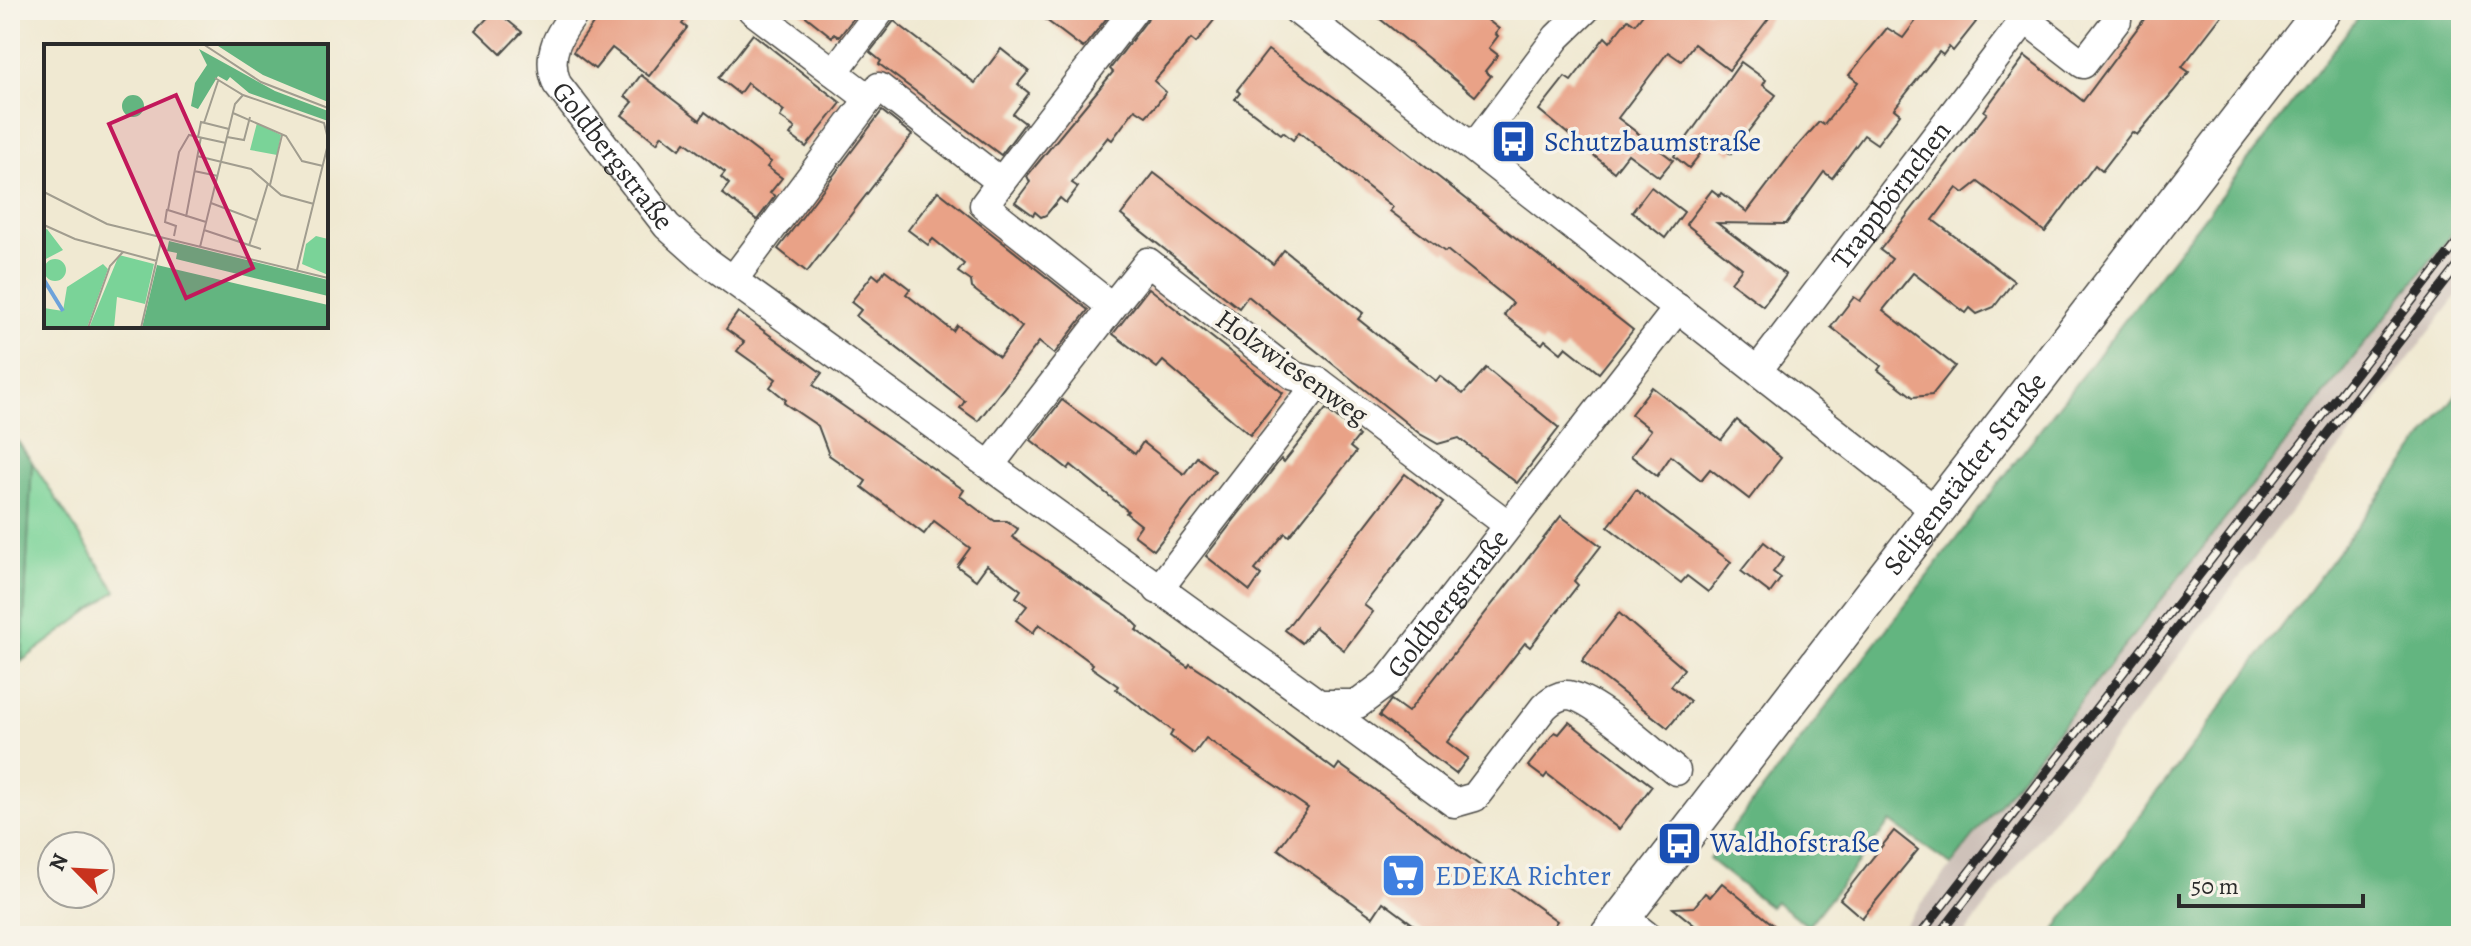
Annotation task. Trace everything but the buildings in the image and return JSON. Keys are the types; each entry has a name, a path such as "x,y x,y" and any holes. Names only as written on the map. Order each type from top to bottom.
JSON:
{"street":[{"name":"Goldbergstraße","path":"577,10 559,34 552,51 551,67 557,84 667,226 733,280 1319,704 1358,704 1386,683 1678,308"},
{"path":"752,10 869,99"},
{"path":"834,72 881,10"},
{"path":"990,465 1112,307 984,205 1134,10"},
{"path":"1297,10 1936,511"},
{"path":"1474,147 1557,37 1585,10"},
{"name":"Seligenstädter Straße","path":"1626,930 1936,511 2323,10"},
{"name":"Trappbörnchen","path":"1758,370 2028,14 2083,64 2116,13"},
{"path":"733,280 879,87 1001,182"},
{"name":"Holzwiesenweg","path":"1112,307 1148,262 1294,376 1319,382 1507,524"},
{"path":"1158,590 1319,382"},
{"path":"1319,704 1454,803 1475,797 1544,707 1552,700 1567,695 1586,702 1676,771"}],"shaded area":[{"path":"2461,222 2461,291 1963,936 1896,936"}],"green space":[{"path":"2364,10 2461,10 2461,222 1951,865 1890,822 1808,926 1775,901 1770,907 1709,859"},
{"path":"2461,388 2461,936 2052,936 2060,922"},
{"path":"10,430 32,462 22,661 10,669"},
{"path":"32,462 116,591 22,661"}],"railway":[{"path":"1919,936 2461,238"},
{"path":"1938,936 2461,262"}],"place":[{"name":"Schutzbaumstraße","path":"1513,142"},
{"name":"Waldhofstraße","path":"1679,843"},
{"name":"EDEKA Richter","path":"1404,876"}]}
